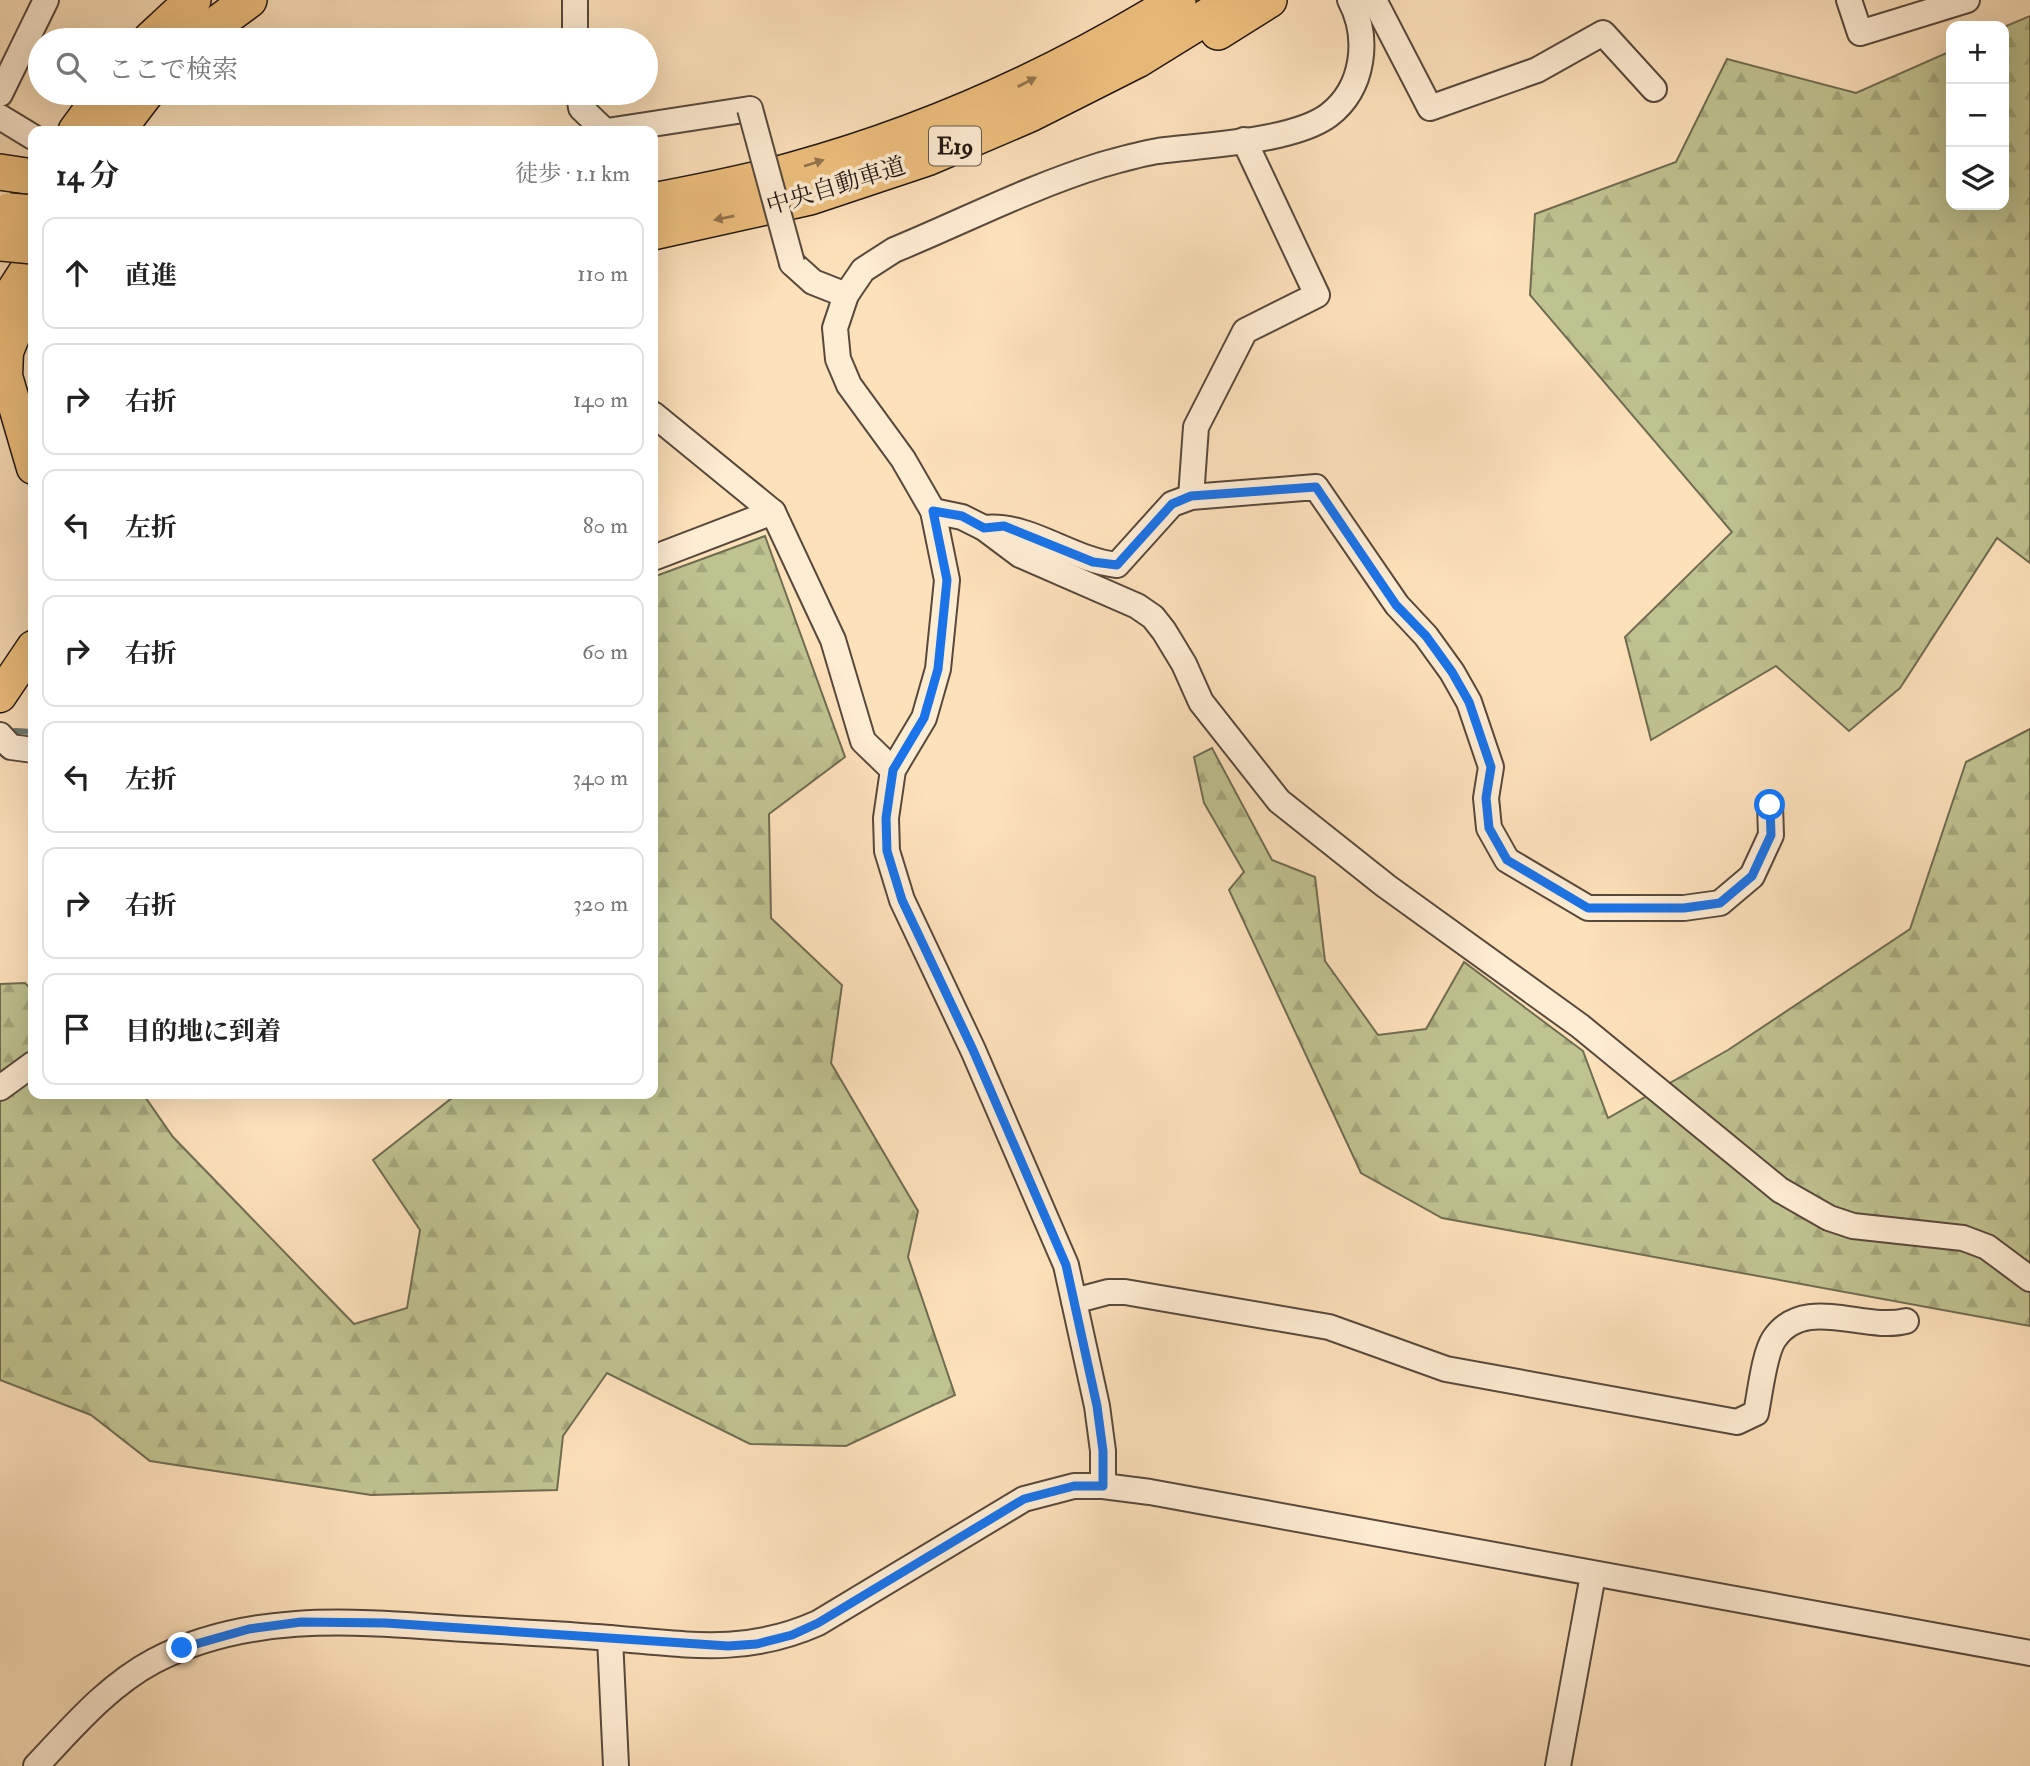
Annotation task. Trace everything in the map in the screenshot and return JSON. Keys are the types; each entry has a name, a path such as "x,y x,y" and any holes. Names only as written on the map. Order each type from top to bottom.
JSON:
{"highway":[{"path":"170,28 190,16 249,0"},
{"name":"中央自動車道","path":"658,200 793,170 884,141 1011,90 1130,30 1178,0"},
{"name":"中央自動車道","path":"658,231 810,197 927,158 1030,114 1137,60 1234,0"},
{"path":"927,158 989,152 1056,124 1269,0"},
{"path":"80,126 95,105"},
{"path":"121,126 137,105"},
{"path":"658,184 725,187"},
{"path":"17,200 28,232"},
{"path":"0,253 17,200"},
{"path":"0,313 28,270"}],"main road":[{"path":"28,298 6,352 6,376 28,452"},
{"path":"0,409 28,458"},
{"path":"0,695 28,654"}],"street":[{"path":"32,28 46,0"},
{"path":"575,0 575,28"},
{"path":"1103,1486 1103,1451 1097,1406 1066,1265 902,900 887,851 886,818 893,770 924,718 938,669 947,580 933,511 903,459 842,372 835,328 846,295 863,270 894,250 1070,176 1155,152 1244,140 1312,125 1333,112 1349,93 1361,59 1363,43 1357,13 1350,0"},
{"path":"1374,0 1430,108 1537,70 1603,33 1654,89"},
{"path":"1849,0 1860,33 1967,0"},
{"path":"0,94 28,37"},
{"path":"581,105 601,126"},
{"path":"639,126 750,109 792,263 813,282 846,295"},
{"path":"0,117 28,134"},
{"path":"1191,496 1195,427 1245,331 1317,295 1244,140"},
{"path":"658,418 773,512 833,640 863,741 893,770"},
{"path":"984,528 1004,526 1093,562 1117,565 1172,504 1191,496 1316,487 1396,605 1426,636 1452,672 1469,702 1491,767 1486,798 1489,828 1507,860 1588,908 1684,908 1720,903 1752,876 1771,835 1770,805"},
{"path":"933,511 962,516 984,528 1020,555 1137,606 1153,617 1184,664 1201,702 1279,801 1386,886 1580,1026 1780,1190 1829,1218 1853,1226 1938,1234 1987,1247 2030,1279"},
{"path":"658,556 773,512"},
{"path":"0,1088 28,1068"},
{"path":"1074,1301 1108,1292 1125,1292 1329,1327 1446,1369 1737,1422 1756,1413 1772,1341 1786,1326 1812,1315 1888,1325 1906,1321"},
{"path":"36,1766 92,1706 152,1661 182,1648 249,1629 334,1620 728,1646 757,1644 792,1635 818,1623 1024,1499 1074,1486 1103,1486 2030,1653"},
{"path":"1558,1766 1593,1575"},
{"path":"610,1638 616,1766"}],"green space":[{"path":"2030,16 2030,563 1997,538 1900,688 1849,731 1776,666 1651,740 1625,637 1732,532 1530,295 1535,214 1676,162 1727,59 1856,93 1946,53 1946,210 2009,210 2009,25"},
{"path":"765,536 845,757 769,814 771,918 842,985 831,1063 918,1211 908,1257 955,1395 846,1446 750,1444 607,1373 563,1436 557,1490 371,1495 150,1461 91,1415 0,1380 0,984 25,983 28,986 28,1099 146,1099 173,1137 354,1324 407,1308 420,1230 373,1160 451,1099 658,1099 658,575"},
{"path":"2030,729 2030,1326 1442,1218 1361,1173 1229,890 1244,872 1204,803 1194,757 1212,748 1272,860 1315,877 1325,961 1378,1035 1426,1029 1464,962 1583,1051 1608,1118 1728,1050 1910,929 1966,762"}],"waterway":[{"path":"8,734 15,731 28,732"}],"route":[{"path":"182,1648 249,1629 334,1620 662,1643 728,1646 757,1644 792,1635 818,1623 1003,1509 1024,1499 1074,1486 1103,1486 1103,1451 1097,1406 1066,1265 973,1050 902,900 887,851 886,818 893,770 924,718 938,669 947,580 933,511 962,516 984,528 1004,526 1093,562 1117,565 1172,504 1191,496 1316,487 1396,605 1426,636 1452,672 1469,702 1491,767 1486,798 1489,828 1507,860 1588,908 1684,908 1720,903 1752,876 1771,835 1770,805"}]}
